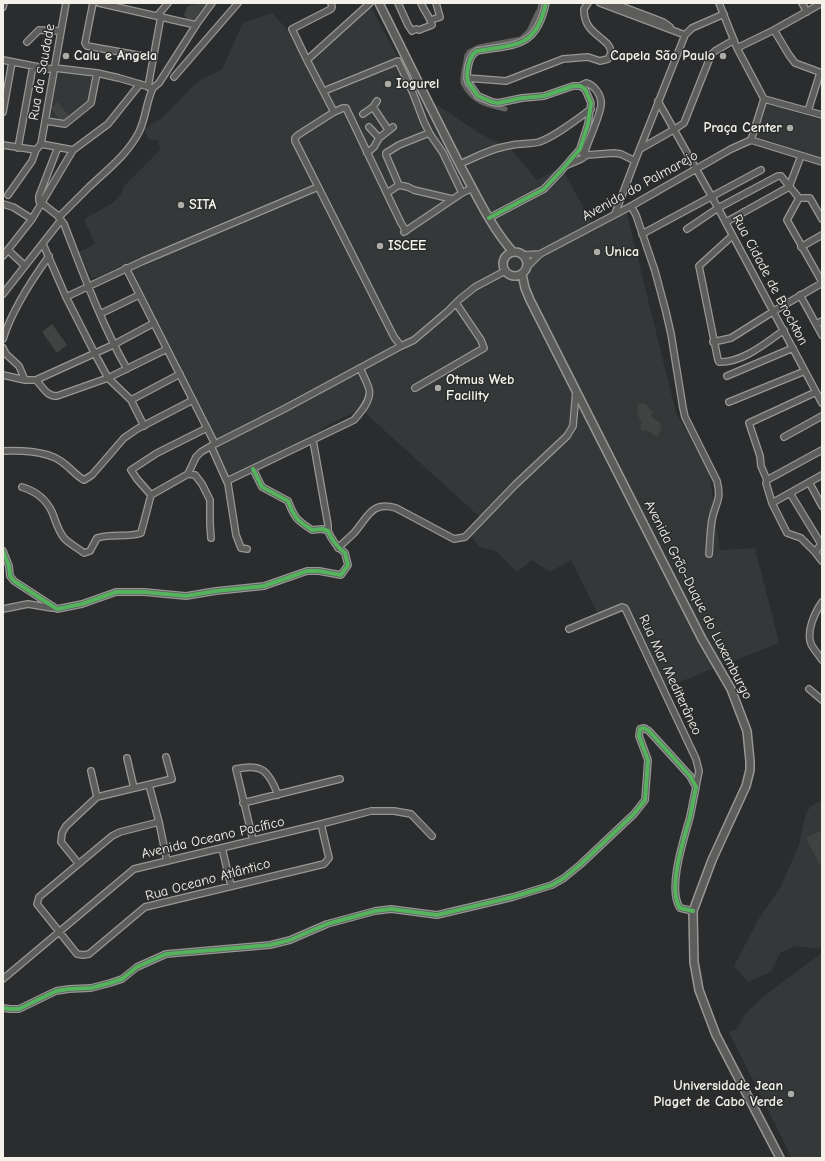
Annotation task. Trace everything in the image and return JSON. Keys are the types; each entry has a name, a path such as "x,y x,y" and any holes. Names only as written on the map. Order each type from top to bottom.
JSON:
{"main road":[{"path":"379,3 472,188 489,218 502,239 513,252 522,255 526,262 524,271 514,276 505,271 503,266 502,239"},
{"path":"503,260 507,255 513,252"},
{"name":"Avenida Grão-Duque do Luxemburgo","path":"524,271 525,288"},
{"name":"Avenida Grão-Duque do Luxemburgo","path":"514,276 525,288 702,639 731,689 747,731 750,770 746,786 712,860 693,911 694,962 699,990 706,1010 726,1054 780,1158"}],"street":[{"path":"3,7 4,3"},
{"name":"Rua da Saudade","path":"41,144 66,3"},
{"path":"93,3 85,43 87,46 154,58"},
{"path":"99,3 119,5 196,25"},
{"path":"3,294 43,244 60,219 90,186 117,163 139,132 150,88 159,16 168,3"},
{"path":"150,88 159,83 212,3"},
{"path":"174,77 238,3"},
{"path":"331,3 331,9 292,29 334,112"},
{"path":"307,60 370,3"},
{"path":"398,3 408,26 412,31 432,25 431,20 421,3"},
{"path":"431,20 440,17 436,3"},
{"path":"546,3 544,13 537,28 526,40 516,45 479,51 472,54 467,78 469,86 478,96 488,101 498,103 522,98 541,97 569,87 580,86 586,83 590,84 597,92 601,102 601,108 585,151 587,155"},
{"path":"467,78 506,81 564,59 588,57 600,60 608,59 611,53 610,46 591,30 585,18 584,9 588,3"},
{"path":"600,3 685,35"},
{"path":"613,3 663,22 675,31"},
{"path":"719,3 737,48 764,99 751,140 822,162"},
{"path":"802,3 807,12"},
{"path":"737,48 774,30 822,3"},
{"path":"615,214 639,149 685,35 692,28 724,14"},
{"path":"27,42 39,30 61,31"},
{"path":"774,30 795,63 821,73 808,111"},
{"path":"639,149 684,123 711,55 734,40"},
{"path":"3,59 55,68 97,73 150,88"},
{"path":"3,59 49,69 55,68"},
{"path":"324,91 398,61 413,92 429,133 443,153 462,192"},
{"path":"3,112 12,62"},
{"path":"18,148 33,66"},
{"path":"46,121 65,124 91,103 97,73"},
{"path":"3,256 32,219 74,150 108,124 140,84"},
{"path":"489,218 544,189 580,149 591,109 587,90 580,86"},
{"path":"764,99 822,115"},
{"path":"363,114 373,108 377,101"},
{"name":"Rua Cidade de Brockton","path":"658,101 726,222 732,236 774,311 822,403"},
{"path":"401,346 394,337 295,141 295,138 334,112 346,108 405,231 462,192 472,188"},
{"path":"373,108 387,128"},
{"path":"460,164 485,152 499,148 539,142 561,131 591,109"},
{"path":"369,127 378,138"},
{"path":"367,153 374,147 378,138 393,127"},
{"path":"399,185 386,153 405,142 429,133"},
{"name":"Avenida do Palmarejo","path":"524,271 540,254 631,206 731,149 751,140"},
{"path":"8,195 41,144 74,150"},
{"path":"3,146 36,150"},
{"path":"58,147 39,196 39,201 64,224 79,260 88,287 113,345 127,368"},
{"path":"580,149 582,153 587,155 618,153 635,161"},
{"path":"565,166 587,155"},
{"path":"726,222 789,187 801,156"},
{"path":"642,234 761,170"},
{"path":"687,229 718,208 778,176 783,178 799,198 810,198 822,219"},
{"path":"387,193 399,185 452,199"},
{"path":"66,297 126,268 318,187"},
{"path":"713,342 731,338 822,283 787,220 799,198"},
{"path":"3,204 13,207 32,219"},
{"path":"631,206 655,271 671,334 683,408 687,421 717,481 719,489 718,503 711,522 709,554"},
{"path":"801,246 822,235"},
{"path":"732,236 699,266 713,342 719,362 726,363 752,352 784,330"},
{"path":"43,244 66,297 94,354 108,378 131,400 144,426"},
{"path":"8,250 25,266"},
{"name":"Avenida do Palmarejo","path":"522,255 540,254"},
{"path":"3,339 14,312 35,275 49,256"},
{"path":"126,268 207,428 227,481 236,535 241,548 247,549"},
{"path":"22,487 40,496 52,512 56,524 65,539 84,553 90,551 97,538 106,535 135,535 141,533 151,495 188,474 196,457 201,452 414,340 475,287 505,271"},
{"path":"100,314 139,295"},
{"path":"800,295 822,335"},
{"path":"415,388 484,348 482,340 456,303"},
{"path":"816,324 822,321"},
{"path":"3,375 25,380 36,380 113,345 154,323"},
{"path":"3,348 6,354 19,366 25,380"},
{"path":"727,376 793,348"},
{"path":"36,380 47,393 51,396 57,396 108,378 167,349"},
{"path":"227,481 354,420 367,402 370,391 360,368"},
{"path":"729,402 806,371"},
{"path":"131,400 180,374"},
{"path":"338,548 353,534 371,510 387,505 396,508 454,539 465,537 515,485 567,436 573,426 576,391"},
{"path":"816,392 749,423 760,456 761,466 767,480 766,483 772,503 787,533 801,538 822,561"},
{"path":"3,451 17,450 31,452 58,459 74,470 79,477 84,480 92,475 124,438 193,400"},
{"path":"784,437 822,416"},
{"path":"151,495 131,470 157,454 207,428"},
{"path":"3,609 28,604 56,609 77,605 116,592 144,592 186,596 264,586 307,572 319,571 341,575 348,565 345,553 338,548 328,532 313,440"},
{"path":"767,480 822,450"},
{"path":"253,469 262,487 288,502 293,516 296,519 312,530 322,529 328,532"},
{"path":"188,474 195,475 202,484 210,500 210,524 212,538"},
{"path":"772,503 822,475"},
{"path":"810,482 822,506"},
{"path":"790,493 821,544 815,552"},
{"path":"3,551 9,566 10,576 14,581 56,609"},
{"path":"822,602 816,612 810,635 812,644 822,660"},
{"name":"Rua Mar Mediterâneo","path":"569,629 622,607 625,608 696,759 699,771 696,787"},
{"path":"808,689 822,700"},
{"path":"3,1008 19,1009 56,991 91,988 110,983 122,979 144,963 166,954 279,943 290,940 327,924 375,911 392,910 437,915 513,897 552,885 564,878 581,864 634,814 645,800 648,760 639,736 640,729 644,728 649,731 690,776 696,787 677,868 675,883 676,902 680,908 693,911"},
{"path":"78,863 61,842 62,834 66,826 97,797 172,779 166,757"},
{"path":"127,758 134,788"},
{"path":"253,840 236,769 247,766 260,769 272,780 278,794"},
{"path":"92,771 97,797"},
{"path":"243,803 340,779"},
{"path":"149,785 159,822 167,861"},
{"name":"Avenida Oceano Pacífico","path":"3,979 134,869 371,811 394,811 411,814 432,836"},
{"path":"59,931 37,904 40,897 78,863 112,836 120,832 159,822"},
{"name":"Rua Oceano Atlântico","path":"59,931 77,954 89,954 145,907 324,864 329,858 321,824"},
{"path":"222,848 231,886"}],"shaded area":[{"path":"197,3 209,3 201,10 193,21 187,20 184,15 187,7"},
{"path":"367,3 369,3 415,90 482,135 509,147 537,180 561,167 594,226 626,210 676,413 709,471 720,550 755,548 779,643 659,690 624,612 601,620 571,560 550,572 532,560 517,572 496,551 479,547 471,536 484,521 362,410 330,424 315,434 229,477 129,263 92,279 79,252 95,244 84,219 113,203 122,193 123,187 161,149 158,141 149,139 144,129 163,117 197,82 222,69 243,23 272,13 286,28 304,58"},
{"path":"57,72 93,77 89,102 63,121 48,119"},
{"path":"58,102 69,116 63,121 60,120 51,108"},
{"name":"Praça Center","path":"767,104 822,120 822,159 756,136"},
{"path":"52,324 67,345 57,353 42,332"},
{"path":"640,403 646,404 648,408 653,411 651,416 660,423 662,428 657,437 647,430 642,431 640,427 642,422 638,416 637,406"},
{"path":"822,800 822,949 796,946 780,953 771,972 748,982 734,966 758,920 780,888 799,845 806,813 811,806"},
{"path":"822,830 822,869 806,838"},
{"name":"Universidade Jean Piaget de Cabo Verde","path":"822,953 822,1158 792,1158 729,1032 737,1029 745,1014 764,996"}],"waterway":[{"path":"539,12 541,3"},
{"path":"469,52 479,47 521,39 529,31 538,12"},
{"path":"463,76 467,55"},
{"path":"463,77 463,83 471,95 476,99 486,104 505,109"}],"cycle path":[{"path":"489,218 544,189 580,149 588,124 591,103 585,89 580,86 573,86 544,96 522,98 498,103 478,96 468,82 468,65 474,53 477,51 513,45 530,37 542,18 546,3"},
{"path":"3,551 9,566 10,576 14,581 57,609 82,604 116,592 144,592 186,596 264,586 307,571 319,571 341,575 348,565 345,553 335,544 328,531 322,529 312,530 300,521 293,512 288,501 262,487 253,469"},
{"path":"3,1008 19,1009 56,991 91,988 110,983 122,979 137,967 166,954 270,945 290,940 327,924 375,911 391,909 437,915 513,897 552,885 564,878 581,864 634,814 645,800 648,760 639,736 640,729 644,728 649,731 690,776 696,787 678,864 675,889 676,900 680,908 693,911"}],"place":[{"name":"Calu e Angela","path":"66,56"},
{"name":"Capela São Paulo","path":"723,56"},
{"name":"Iogurel","path":"388,84"},
{"name":"Praça Center","path":"790,128"},
{"name":"SITA","path":"181,205"},
{"name":"ISCEE","path":"380,246"},
{"name":"Unica","path":"597,252"},
{"name":"Otmus Web Facility","path":"438,388"},
{"name":"Universidade Jean Piaget de Cabo Verde","path":"791,1094"}]}
